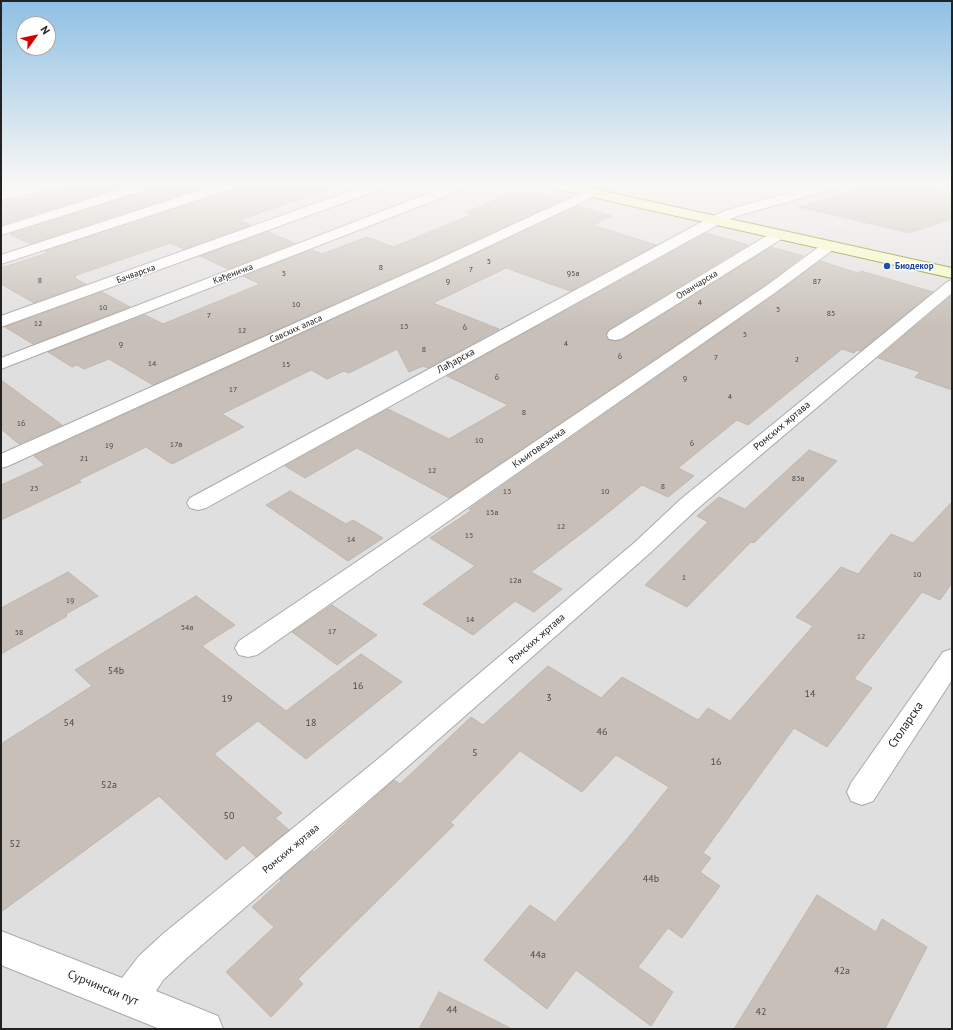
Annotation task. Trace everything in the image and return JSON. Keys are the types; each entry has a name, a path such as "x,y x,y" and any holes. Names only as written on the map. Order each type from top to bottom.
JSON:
{"main road":[{"path":"765,232 952,273"}],"street":[{"path":"1,260 86,232"},
{"name":"Бачварска","path":"1,322 250,232"},
{"name":"Кађеничка","path":"1,364 341,232"},
{"name":"Савских аласа","path":"1,462 507,232"},
{"name":"Лађарска","path":"198,502 694,232"},
{"name":"Опанчарска","path":"615,335 778,235"},
{"name":"Књиговезачка","path":"248,648 771,289 829,246"},
{"name":"Ромских жртава","path":"129,999 151,968 176,945 400,757 642,548 689,504 952,285"},
{"name":"Столарска","path":"862,792 952,659"},
{"name":"Сурчински пут","path":"1,948 205,1029"}],"shaded area":[{"path":"1,232 952,232 952,1029 1,1029"},
{"path":"803,232 820,232 812,234"}],"building":[{"path":"16,232 66,232 30,244 10,234"},
{"path":"103,232 231,232 184,249 170,243 74,276 76,277 74,278 86,284 34,303 1,284 1,268 47,253 45,251"},
{"path":"268,232 295,243 228,269 200,256"},
{"path":"429,232 494,232 153,385 109,359 84,369 77,365 72,367 48,352 145,315 163,324 260,284 243,276 312,250 322,254 367,237 393,247"},
{"path":"522,232 615,232 656,245 570,291 506,268 433,303 499,329 428,368 423,366 409,372 397,349 349,373 344,371 327,379 311,370 222,414 244,427 172,464 146,447 79,480 81,482 1,520 1,485 45,465 34,456"},
{"path":"706,233 748,245 608,330 606,334 608,340 622,340 771,247 803,256 765,285 449,498 357,448 305,478 285,466 388,409 449,439 508,405 447,376"},
{"path":"820,261 858,273 861,271 933,292 860,351 857,350 854,353 842,349 748,425 737,420 678,468 694,476 668,497 642,485 531,572 562,589 534,612 515,601 473,635 423,604 475,566 430,538 472,510 469,509 777,293"},
{"path":"102,292 130,307 33,344 5,327"},
{"path":"950,297 952,298 952,390 915,377 920,372 878,358"},
{"path":"1,380 62,425 19,444 1,429"},
{"path":"809,450 837,461 754,543 751,542 687,607 645,585 708,522 697,516 719,497 745,509"},
{"path":"290,491 346,524 353,520 383,538 348,561 266,505"},
{"path":"952,502 952,583 940,600 922,592 854,679 872,688 827,747 794,728 703,853 711,858 700,872 720,886 682,938 668,928 638,967 673,992 651,1026 576,970 547,1009 484,960 530,905 555,922 628,838 669,787 616,755 582,792 520,751 450,823 454,825 298,979 303,984 271,1017 226,972 274,927 252,907 282,880 280,879 313,851 314,852 394,780 400,784 471,717 483,725 548,666 601,698 622,677 698,720 708,708 730,721 813,626 796,617 841,567 858,574 891,534 913,543"},
{"path":"68,572 98,596 66,614 67,616 1,654 1,608"},
{"path":"196,596 235,625 202,646 286,711 361,654 402,682 306,759 258,721 214,754 282,813 275,818 289,830 256,857 243,845 226,860 159,796 1,912 1,744 92,686 75,670"},
{"path":"332,605 377,635 337,665 292,632"},
{"path":"817,895 876,932 882,919 927,947 885,1029 734,1029"},
{"path":"439,992 512,1029 419,1029"}],"place":[{"name":"Биодекор","path":"887,266"}]}
